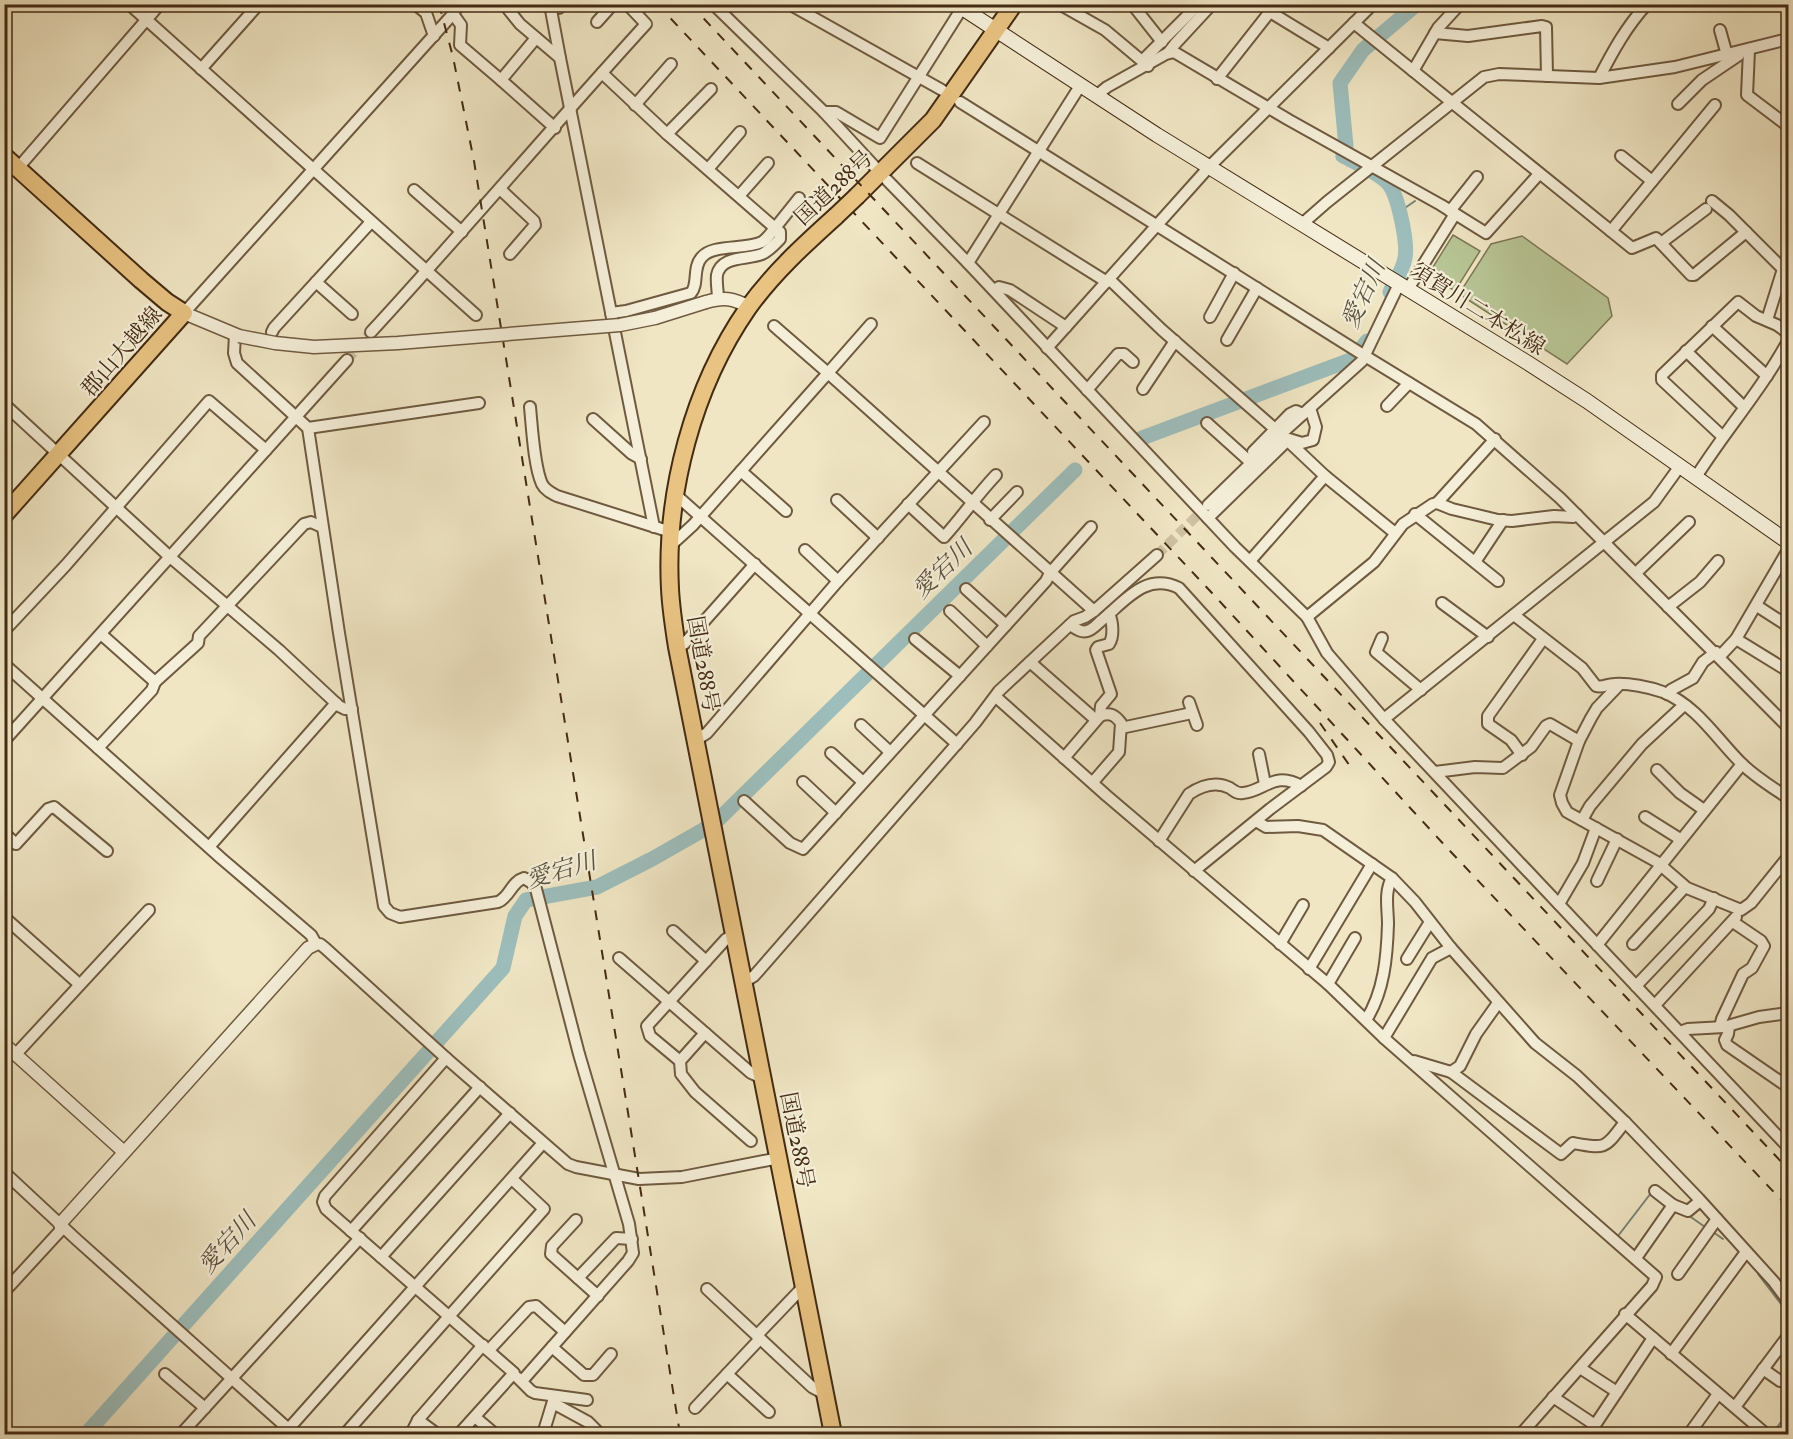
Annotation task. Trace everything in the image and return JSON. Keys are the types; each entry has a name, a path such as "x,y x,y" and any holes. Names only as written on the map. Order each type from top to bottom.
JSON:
{"main road":[{"name":"国道288号","path":"833,1434 677,647 669,587 676,495 687,444 713,369 749,307 780,268 933,120 1014,4"},
{"name":"須賀川二本松線","path":"959,6 1209,167 1538,369 1788,542"},
{"name":"郡山大越線","path":"4,156 141,280 184,313 4,515"}],"street":[{"path":"129,4 476,315"},
{"path":"18,168 160,4"},
{"path":"201,69 259,4"},
{"path":"415,4 426,14 434,36"},
{"path":"504,4 520,24 560,58"},
{"path":"597,22 613,4"},
{"path":"371,332 646,24 627,4"},
{"path":"713,4 824,112 874,166"},
{"path":"789,4 942,90"},
{"path":"1059,4 1105,30 1145,63"},
{"path":"1132,4 1162,42"},
{"path":"1145,63 1199,4"},
{"path":"1168,53 1212,4"},
{"path":"1413,71 1435,33 1460,4"},
{"path":"1599,78 1620,38 1647,4"},
{"path":"1047,348 1209,167 1373,5"},
{"path":"824,112 836,112 880,138 920,76 959,6"},
{"path":"459,7 184,313 237,336 275,344 314,347 567,331 631,323 712,300 729,298 749,307"},
{"path":"459,7 460,45 555,128"},
{"path":"556,8 560,58 569,109 654,527"},
{"path":"1217,79 1273,8 1329,48"},
{"path":"1354,23 1632,248 1656,238 1691,275 1694,275 1746,232"},
{"path":"1435,33 1468,36 1546,27 1548,31 1546,76"},
{"path":"1720,30 1727,56"},
{"path":"501,80 536,38"},
{"path":"1302,224 1372,165 1484,77 1499,74 1599,78 1675,67 1727,56 1788,39"},
{"path":"1677,104 1702,80 1745,51"},
{"path":"1745,51 1747,95 1788,126"},
{"path":"1096,96 1145,63 1174,52 1269,109 1372,165 1488,233 1539,174"},
{"path":"635,105 671,64"},
{"path":"602,73 667,134 780,232 780,239 765,253 727,262 720,268 712,300"},
{"path":"969,262 1080,86"},
{"path":"667,134 711,89"},
{"path":"960,102 1476,424 1577,514 1788,726"},
{"path":"1611,231 1715,105"},
{"path":"708,169 740,132"},
{"path":"1621,156 1652,182"},
{"path":"739,196 768,163"},
{"path":"917,163 1108,280 1325,476 1395,533"},
{"path":"1208,518 1307,411 1353,370 1365,356 1404,286 1477,177"},
{"path":"887,180 969,262 1087,390 1203,506 1208,518 1307,617 1327,653 1384,719 1788,1147"},
{"path":"500,189 534,221 535,225 510,254"},
{"path":"414,190 462,232"},
{"path":"611,313 636,309 691,293 694,290 698,265 703,256 714,250 756,244 766,239 799,198"},
{"path":"1661,243 1709,205 1730,214 1746,232 1786,265 1767,321"},
{"path":"272,332 371,222"},
{"path":"1210,316 1234,273"},
{"path":"316,282 352,314"},
{"path":"994,290 999,287 1010,290 1066,327"},
{"path":"1227,340 1257,288"},
{"path":"1722,436 1662,380 1662,375 1738,302 1744,304 1753,314 1788,333"},
{"path":"530,407 538,470 547,491 654,527 671,539 701,516 871,324"},
{"path":"774,326 1094,611"},
{"path":"1712,326 1767,376"},
{"path":"237,336 234,353 237,363 308,428 382,900 387,911 400,917 498,902 504,899 517,881 527,879 534,886 632,1239 632,1256 598,1296 552,1347 475,1416 459,1434"},
{"path":"1143,389 1174,341"},
{"path":"1696,477 1722,436 1767,376 1788,341"},
{"path":"1686,351 1744,407"},
{"path":"1087,390 1118,354 1124,354 1133,362"},
{"path":"4,741 347,360"},
{"path":"1387,406 1409,383"},
{"path":"4,631 73,557 209,401 266,450"},
{"path":"308,428 479,403"},
{"path":"4,404 60,453 170,557 279,650 336,703 345,709 352,709"},
{"path":"1283,436 1302,443 1314,440 1316,427 1307,411"},
{"path":"593,419 632,454 642,459"},
{"path":"696,740 712,726 838,581 984,422"},
{"path":"1207,423 1246,459"},
{"path":"1203,506 1246,459 1283,436"},
{"path":"1203,506 1283,436"},
{"path":"1307,617 1374,562 1395,533 1415,514 1437,503 1495,439"},
{"path":"1384,719 1654,502 1680,466"},
{"path":"741,471 786,511"},
{"path":"908,504 944,537 975,497 996,475"},
{"path":"1250,561 1325,476"},
{"path":"990,520 1017,492"},
{"path":"676,495 957,744"},
{"path":"837,500 878,538"},
{"path":"1437,503 1452,509 1503,520 1519,521 1554,516 1573,517 1577,514"},
{"path":"1415,514 1498,581"},
{"path":"1475,562 1503,520"},
{"path":"98,748 152,690 155,682 198,643 199,636 304,524 311,522 322,527"},
{"path":"1636,573 1689,522"},
{"path":"744,801 790,843 803,849 1006,625 1091,527"},
{"path":"804,550 838,581"},
{"path":"1667,694 1693,678 1702,662 1718,654 1736,639 1788,550"},
{"path":"744,982 754,976 808,916 957,744 999,691 1070,625 1094,611 1157,555"},
{"path":"1668,607 1700,582 1718,561"},
{"path":"677,647 684,644 755,564"},
{"path":"1070,625 1086,632 1138,590 1154,582 1172,585 1184,592 1231,643 1253,672 1309,732 1327,755 1328,765 1194,872"},
{"path":"966,588 1006,625"},
{"path":"1442,603 1488,637"},
{"path":"1757,606 1788,626"},
{"path":"950,611 987,646"},
{"path":"1064,758 1098,718 1101,706 1111,694 1096,650 1098,647 1109,644 1112,640 1112,622 1109,614"},
{"path":"1514,615 1582,668 1596,686 1629,684 1667,694 1684,705 1708,725 1742,764 1760,780 1786,794"},
{"path":"101,634 155,682"},
{"path":"1382,638 1376,652 1421,690"},
{"path":"915,639 960,676"},
{"path":"1522,755 1511,740 1488,724 1488,716 1543,639"},
{"path":"1736,639 1788,671"},
{"path":"1030,662 1098,718"},
{"path":"4,664 311,935 316,944"},
{"path":"1620,684 1597,708 1580,741 1560,795 1567,812 1660,866 1685,887 1740,909 1744,909 1751,903 1788,857"},
{"path":"996,697 1194,872 1328,984 1384,1038 1656,1277 1656,1280 1521,1434"},
{"path":"209,847 336,703"},
{"path":"1582,820 1590,806 1642,744 1684,705"},
{"path":"1121,728 1190,707 1197,725"},
{"path":"1093,782 1117,756 1121,728 1121,723 1114,715 1098,718"},
{"path":"1435,772 1475,767 1503,768 1531,747 1546,726 1550,724 1580,741"},
{"path":"861,725 890,752"},
{"path":"831,753 863,782"},
{"path":"1259,754 1265,784"},
{"path":"1597,945 1742,764"},
{"path":"1658,770 1673,786 1704,810"},
{"path":"1159,841 1188,796 1196,790 1216,784 1242,793 1265,784 1289,781 1301,786"},
{"path":"803,782 836,813"},
{"path":"4,834 16,844 48,809 54,807 107,851"},
{"path":"1645,817 1680,839"},
{"path":"1256,821 1266,826 1298,826 1323,830 1392,878 1535,1043 1577,1076 1625,1122 1717,1219 1788,1301"},
{"path":"1559,904 1583,863 1596,828"},
{"path":"1597,881 1617,839"},
{"path":"1309,969 1372,864"},
{"path":"1366,1020 1377,997 1385,962 1388,887 1392,878"},
{"path":"1633,944 1685,887"},
{"path":"1636,986 1709,909 1714,898"},
{"path":"1280,944 1303,905"},
{"path":"1655,1005 1733,922 1740,909"},
{"path":"16,1054 149,910"},
{"path":"4,917 79,984"},
{"path":"1407,959 1430,922"},
{"path":"1733,922 1761,941 1764,946 1752,968 1743,974 1722,1019 1725,1040 1727,1045 1788,1087"},
{"path":"673,931 706,961"},
{"path":"735,934 726,939 648,1023 646,1029 650,1036 680,1061 681,1074 694,1092 751,1141"},
{"path":"1328,984 1355,938"},
{"path":"4,1292 60,1231 60,1224 124,1152 308,948 316,944 325,948 446,1058 571,1165 639,1179 682,1177 778,1158"},
{"path":"1384,1038 1432,958 1451,948"},
{"path":"619,958 751,1073 762,1078"},
{"path":"1451,1072 1460,1066 1476,1034 1498,1003"},
{"path":"1680,1032 1788,1013"},
{"path":"680,1061 705,1033"},
{"path":"4,1044 124,1152"},
{"path":"446,1058 323,1200 326,1209 486,1348 531,1391 554,1399 588,1422 600,1434"},
{"path":"1411,1060 1451,1072 1562,1154 1573,1143 1599,1148 1606,1145 1611,1142 1625,1122"},
{"path":"181,1434 232,1379 480,1087"},
{"path":"381,1257 510,1113"},
{"path":"4,1172 289,1433 415,1286 543,1143"},
{"path":"345,1434 445,1324 449,1316 544,1209 512,1179"},
{"path":"1654,1191 1674,1205 1688,1211 1700,1202"},
{"path":"1636,1258 1674,1205"},
{"path":"1678,1274 1717,1219"},
{"path":"576,1220 552,1246 552,1254 598,1296"},
{"path":"578,1278 616,1238 632,1239"},
{"path":"1671,1354 1746,1252"},
{"path":"695,1408 757,1342 760,1332 804,1286"},
{"path":"707,1289 812,1387 825,1394"},
{"path":"411,1434 418,1420 486,1348 529,1307 536,1306 565,1332"},
{"path":"1625,1314 1766,1434"},
{"path":"1735,1407 1788,1336"},
{"path":"1553,1397 1592,1430 1653,1338"},
{"path":"552,1347 584,1375 593,1375 611,1354"},
{"path":"1580,1368 1617,1392"},
{"path":"1763,1369 1780,1381 1788,1377"},
{"path":"165,1374 205,1408"},
{"path":"727,1374 769,1412"},
{"path":"1689,1434 1718,1394"},
{"path":"554,1399 587,1400"},
{"path":"543,1434 554,1399"},
{"path":"475,1416 495,1434"},
{"path":"418,1420 437,1434"}],"green space":[{"path":"1453,235 1480,251 1455,291 1428,275"},
{"path":"1522,236 1608,298 1612,316 1567,364 1459,294 1491,244"}],"waterway":[{"name":"愛宕川","path":"1390,292 1405,258 1401,218 1395,196 1387,182 1372,171 1343,156 1346,146 1340,83 1363,50 1417,4"},
{"path":"1399,212 1415,201"},
{"name":"愛宕川","path":"1142,438 1353,359 1367,341"},
{"name":"愛宕川","path":"86,1434 503,968 515,916 526,900 597,887 652,859 720,818 1075,470"},
{"path":"1618,1236 1651,1193"},
{"path":"1688,1215 1705,1227"},
{"path":"1713,1232 1723,1239"},
{"path":"1758,1274 1788,1313"},
{"path":"1772,1434 1788,1413"}],"tunnel":[{"path":"347,360 371,332"},
{"path":"1157,555 1207,506"}],"railway":[{"path":"439,4 453,57 474,161 680,1434"},
{"path":"657,4 1212,593 1449,850 1788,1207"},
{"path":"690,4 1788,1169"},
{"path":"1320,723 1352,769"}]}
